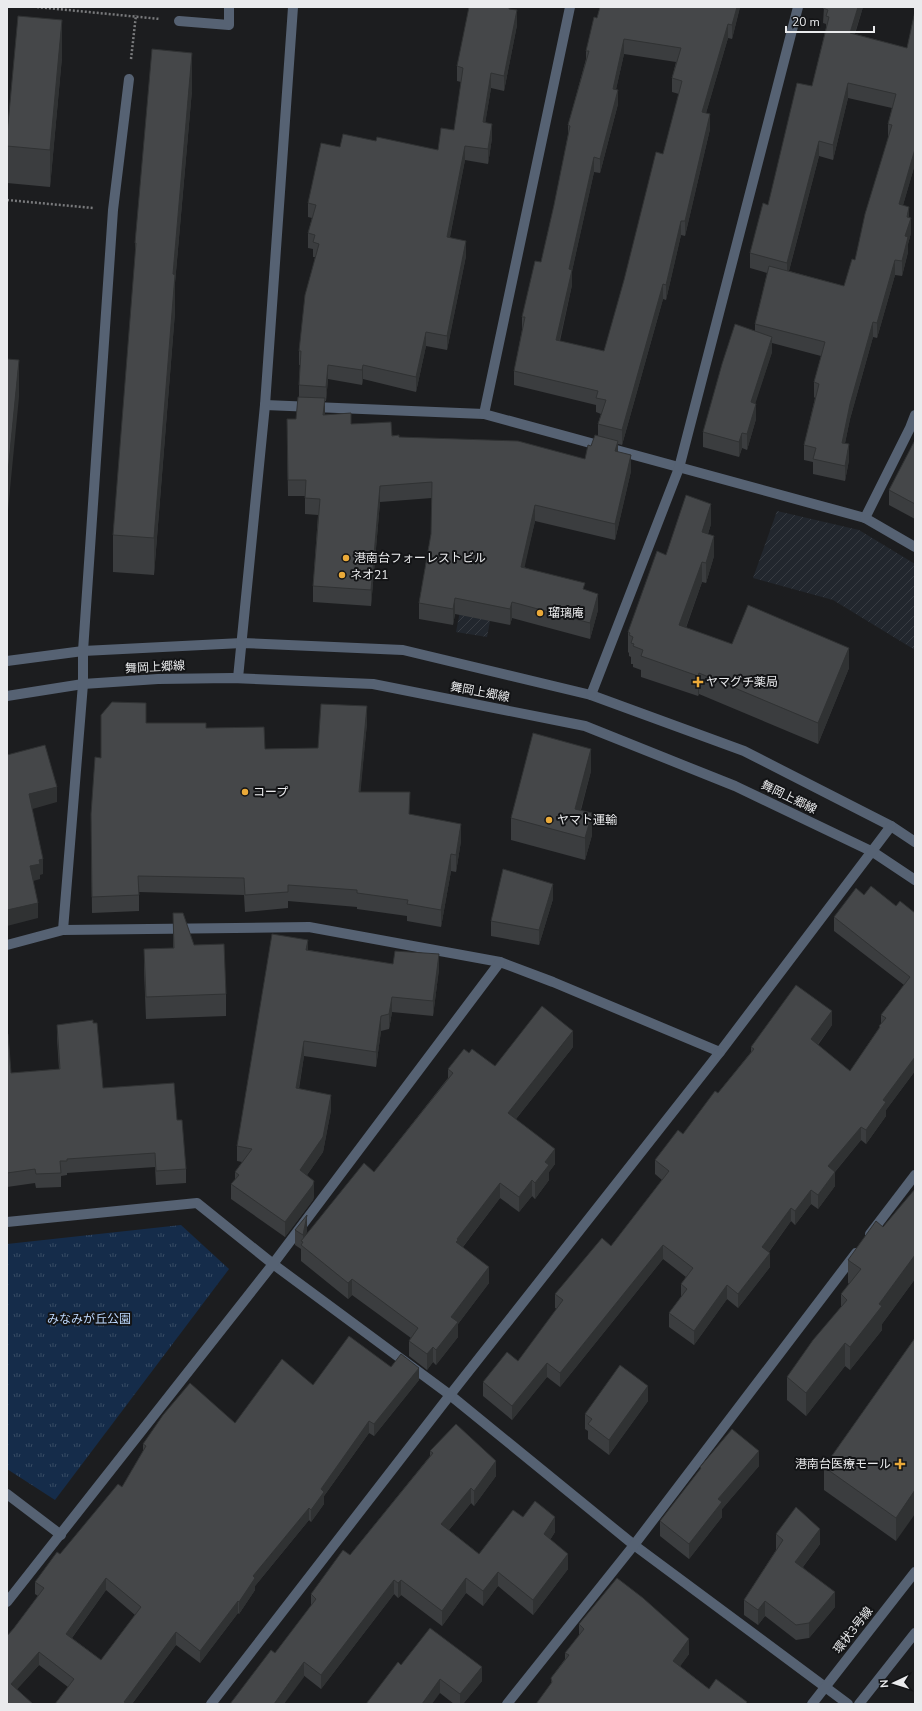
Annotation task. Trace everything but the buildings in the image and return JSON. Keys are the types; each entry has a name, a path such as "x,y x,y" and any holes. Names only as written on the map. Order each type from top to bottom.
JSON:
{"street":[{"path":"179,21 229,25 229,7"},
{"path":"238,678 265,405 293,7"},
{"path":"484,414 570,7"},
{"path":"591,695 680,468 798,7"},
{"path":"63,930 83,684 83,651 113,210 129,79"},
{"path":"265,405 484,414 865,518 915,547"},
{"path":"865,518 915,415"},
{"name":"舞岡上郷線","path":"7,661 83,651 242,643 403,650 591,695 744,751 891,826 915,842"},
{"name":"舞岡上郷線","path":"7,696 83,684 158,679 238,678 373,684 585,726 735,786 872,852 915,880"},
{"path":"210,1704 450,1395 720,1052 891,826"},
{"path":"7,945 63,930 309,927 500,962 560,985 720,1052"},
{"path":"7,1602 273,1264 500,962"},
{"path":"507,1704 634,1545 915,1175"},
{"path":"7,1222 197,1203 273,1264 450,1395 634,1545 848,1704"},
{"path":"7,1494 60,1535"},
{"name":"環状3号線","path":"812,1704 915,1572"},
{"path":"859,1704 915,1633"}],"path":[{"path":"37,7 136,15 179,21"},
{"path":"129,79 136,15"},
{"path":"7,200 113,210"}],"shaded area":[{"path":"777,511 859,530 915,564 915,650 833,600 753,578"},
{"path":"460,611 492,611 487,637 456,632"}],"green space":[{"name":"みなみが丘公園","path":"181,1225 229,1269 55,1500 7,1469 7,1244"}],"place":[{"name":"港南台フォーレストビル","path":"346,558"},
{"name":"ネオ21","path":"342,575"},
{"name":"瑠璃庵","path":"540,613"},
{"name":"ヤマグチ薬局","path":"698,682"},
{"name":"コープ","path":"245,792"},
{"name":"ヤマト運輸","path":"549,820"},
{"name":"港南台医療モール","path":"900,1464"}]}
